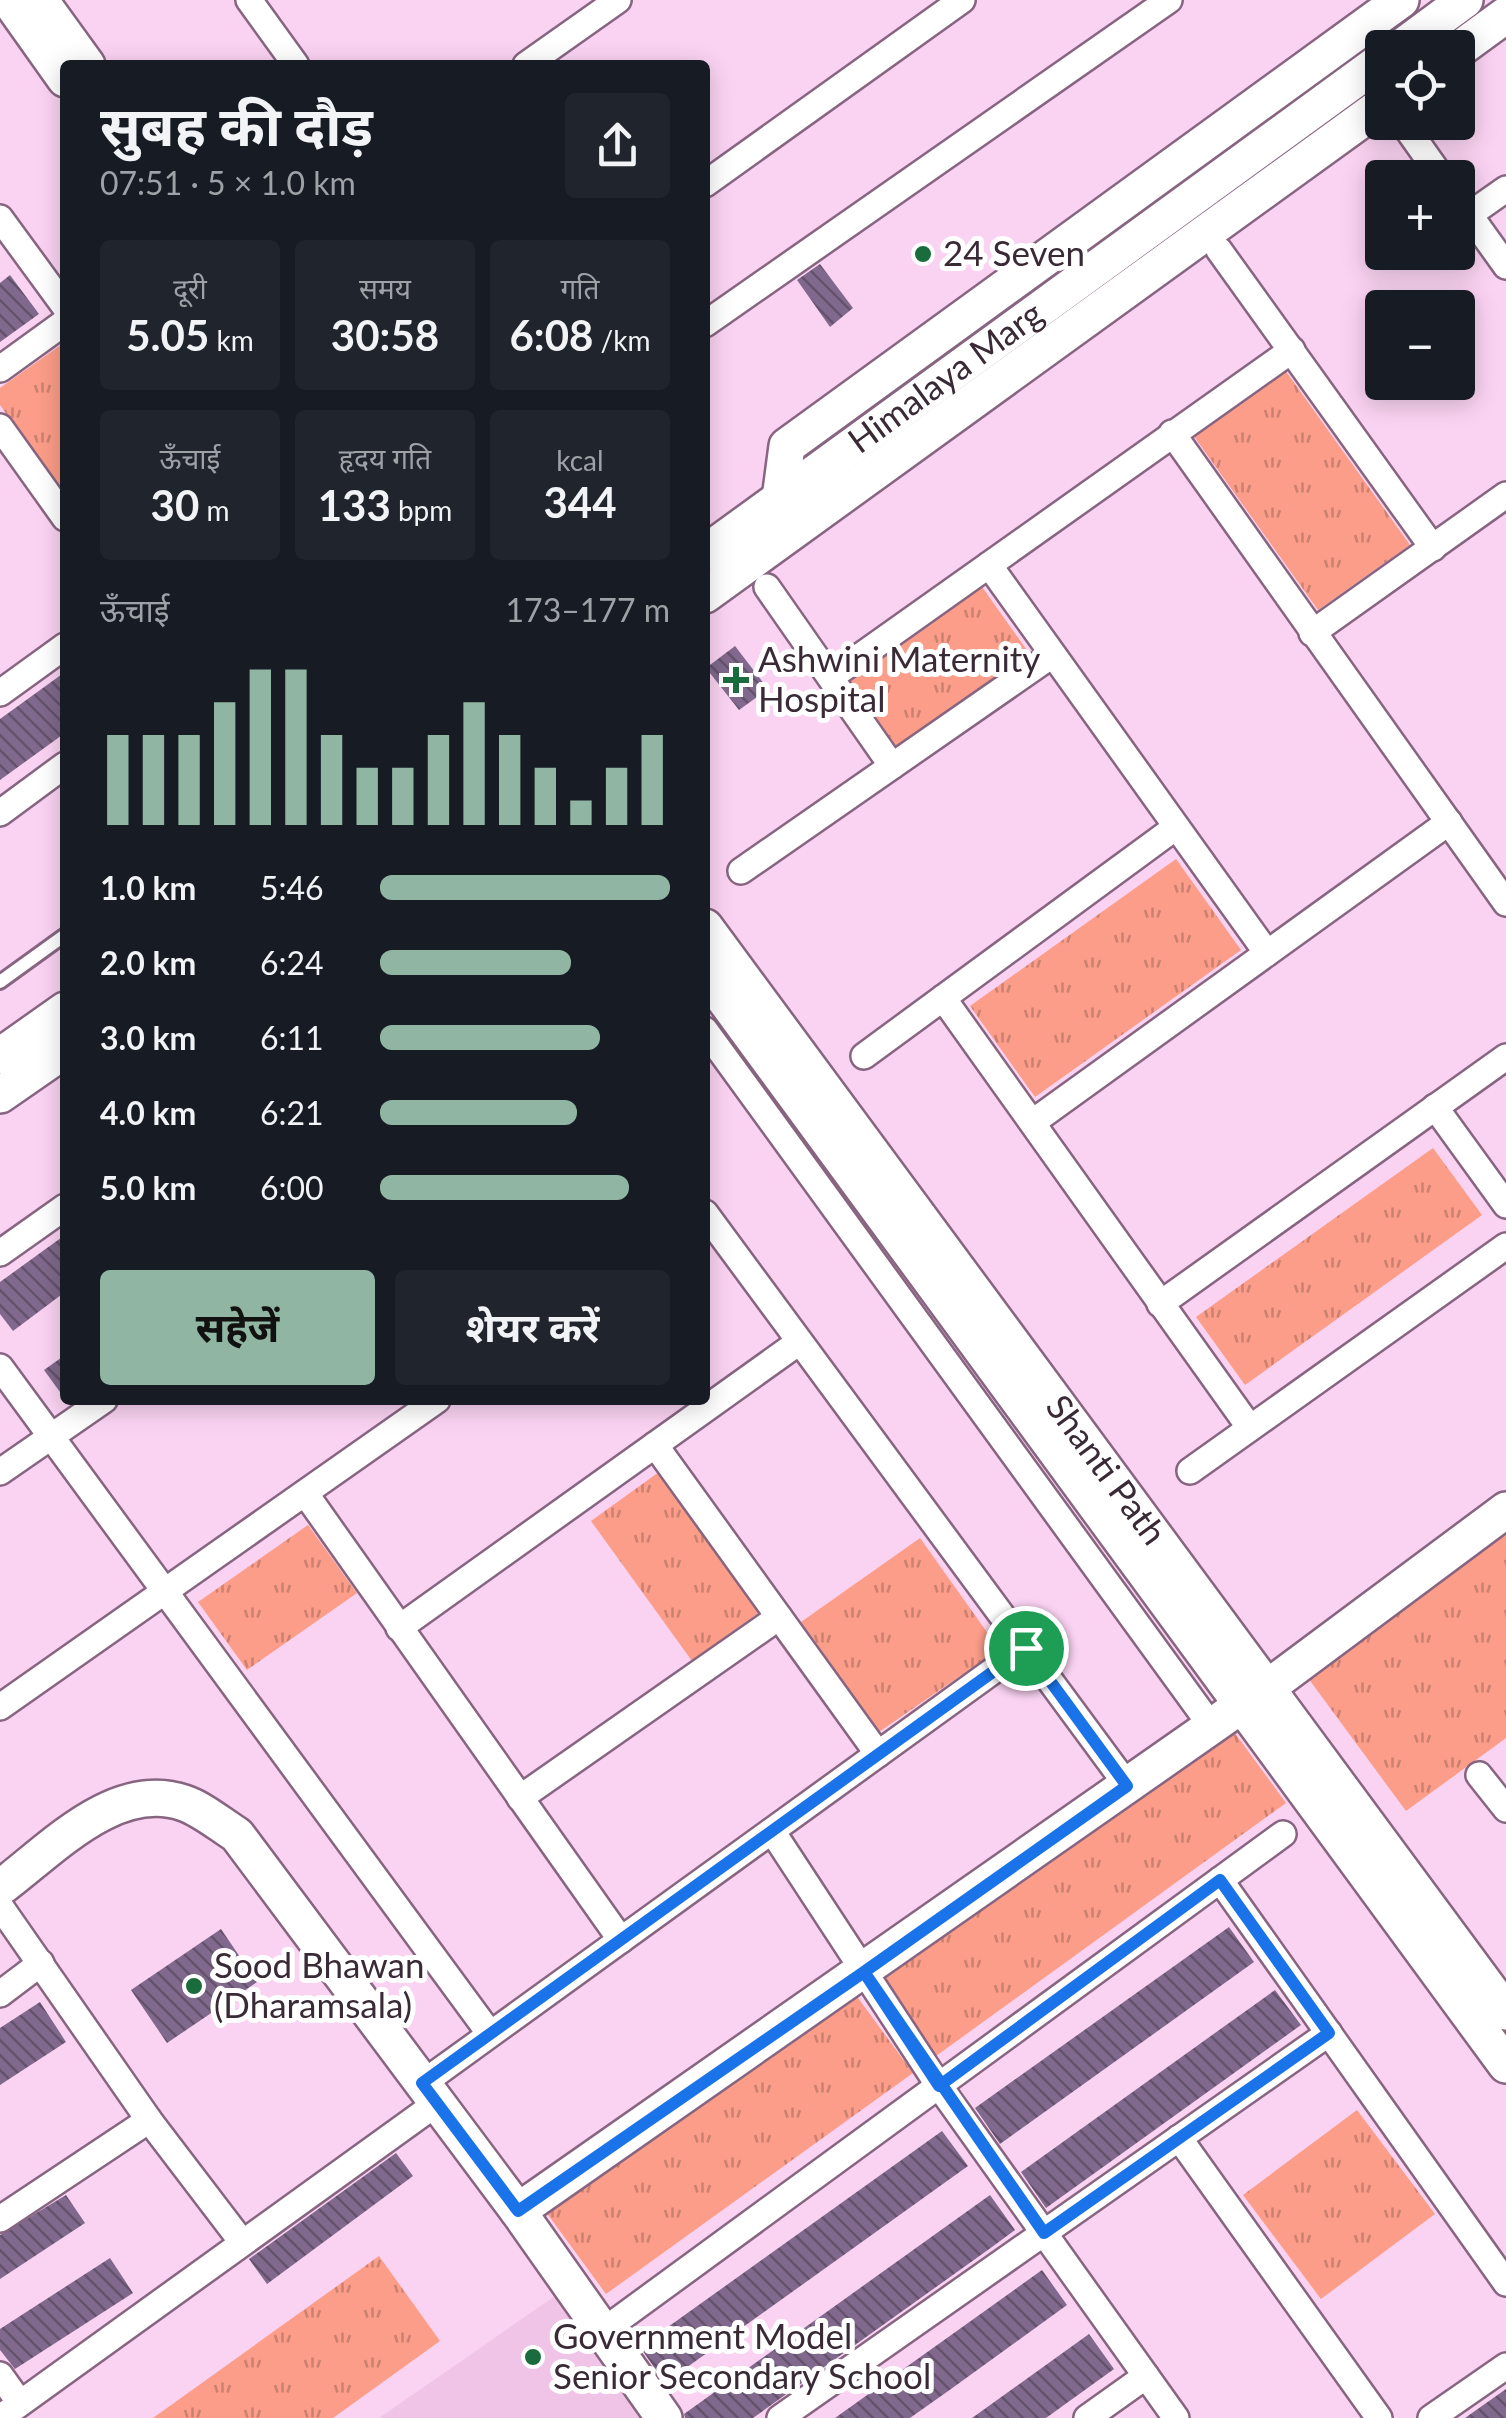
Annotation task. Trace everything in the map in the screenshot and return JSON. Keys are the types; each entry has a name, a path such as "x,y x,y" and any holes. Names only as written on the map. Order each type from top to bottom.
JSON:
{"main road":[{"path":"9,0 60,72"},
{"path":"40,0 82,60"},
{"path":"780,498 781,438 1401,0"},
{"path":"1424,30 1465,0"},
{"path":"1475,38 1506,15"},
{"name":"Himalaya Marg","path":"710,550 1365,72"},
{"name":"Himalaya Marg","path":"710,595 1365,117"},
{"name":"Shanti Path","path":"710,934 1254,1696 1506,2065"},
{"path":"710,980 1254,1696"},
{"path":"0,1056 60,1014"},
{"path":"0,1094 60,1053"},
{"path":"518,2211 1212,1726 1506,1510"},
{"name":"Shanti Path","path":"1254,1696 1506,2012"},
{"path":"0,1888 101,1812 147,1797 184,1803 238,1835 518,2211 664,2418"}],"street":[{"path":"250,0 292,60"},
{"path":"533,60 618,0"},
{"path":"710,180 962,0"},
{"path":"710,321 1169,0"},
{"path":"1475,202 1506,189"},
{"path":"0,218 60,300"},
{"path":"1475,223 1506,266"},
{"path":"1219,250 1432,548"},
{"path":"0,370 60,326"},
{"path":"832,678 1292,350"},
{"path":"0,427 60,511"},
{"path":"1172,434 1506,903"},
{"path":"1312,634 1506,495"},
{"path":"989,565 1267,954"},
{"path":"767,587 892,766"},
{"path":"0,692 60,650"},
{"path":"741,871 1052,654"},
{"path":"0,813 60,770"},
{"path":"1033,1122 1450,822"},
{"path":"864,1056 1176,827"},
{"path":"944,998 1250,1428"},
{"path":"710,1037 1212,1726"},
{"path":"1160,1304 1506,1056"},
{"path":"1435,1107 1506,1205"},
{"path":"0,1254 60,1211"},
{"path":"710,1220 1127,1786"},
{"path":"1190,1471 1506,1246"},
{"path":"399,1628 799,1342"},
{"path":"0,1367 490,2034"},
{"path":"0,1472 97,1405"},
{"path":"0,1707 430,1405"},
{"path":"655,1445 878,1754"},
{"path":"305,1493 620,1940"},
{"path":"520,1798 779,1617"},
{"path":"0,2375 10,2410 242,2242 430,2093 490,2034 1026,1648"},
{"path":"1479,1775 1506,1809"},
{"path":"772,1830 939,2086 1176,2418"},
{"path":"602,2331 1283,1834"},
{"path":"1220,1880 1506,2283"},
{"path":"0,1906 149,2120 242,2242"},
{"path":"0,1994 41,1963"},
{"path":"780,2418 1329,2033"},
{"path":"0,2219 149,2120"},
{"path":"1178,2138 1378,2418"},
{"path":"1432,2418 1506,2366"},
{"path":"1086,2418 1146,2376"}],"lane":[{"path":"0,982 60,940"}],"shaded area":[{"name":"Government Model Senior Secondary School","path":"555,2296 642,2418 379,2418"}],"green space":[{"path":"60,346 60,489 0,405 0,388"},
{"path":"1285,370 1410,545 1318,610 1193,435"},
{"path":"980,584 1031,656 897,749 847,677"},
{"path":"1176,859 1241,950 1035,1097 970,1006"},
{"path":"1433,1148 1482,1215 1245,1385 1196,1317"},
{"path":"659,1472 760,1612 692,1661 591,1521"},
{"path":"308,1525 357,1593 247,1670 198,1602"},
{"path":"1506,1534 1506,1738 1406,1811 1308,1678"},
{"path":"920,1538 999,1649 879,1732 801,1622"},
{"path":"1229,1725 1286,1803 936,2056 879,1977"},
{"path":"853,1991 913,2073 606,2294 546,2212"},
{"path":"1357,2110 1435,2214 1321,2299 1243,2195"},
{"path":"379,2256 440,2341 333,2418 153,2418"}],"building":[{"path":"820,264 853,308 830,327 797,280"},
{"path":"10,275 39,314 0,342 0,283"},
{"path":"735,646 768,689 739,710 710,673 710,665"},
{"path":"60,676 60,737 0,780 0,719"},
{"path":"60,1239 60,1296 13,1331 0,1314 0,1282"},
{"path":"60,1359 60,1392 44,1370"},
{"path":"1229,1927 1254,1962 1000,2144 975,2108"},
{"name":"Sood Bhawan (Dharamsala)","path":"221,1929 257,1982 167,2043 131,1990"},
{"path":"1275,1990 1301,2025 1046,2208 1021,2172"},
{"path":"40,2002 66,2042 0,2085 0,2028"},
{"path":"942,2131 968,2166 665,2383 640,2347"},
{"path":"396,2153 413,2176 267,2284 249,2259"},
{"path":"66,2195 85,2223 0,2279 0,2235"},
{"path":"990,2195 1015,2230 992,2247 753,2418 685,2418 684,2414"},
{"path":"110,2258 133,2293 15,2369 0,2350 0,2329"},
{"path":"1042,2270 1067,2305 951,2389 910,2418 835,2418"},
{"path":"1089,2334 1114,2369 1046,2418 972,2418"},
{"path":"1506,2389 1506,2418 1465,2418"}],"place":[{"name":"24 Seven","path":"923,254"},
{"name":"Ashwini Maternity Hospital","path":"736,680"},
{"name":"Sood Bhawan (Dharamsala)","path":"194,1986"},
{"name":"Government Model Senior Secondary School","path":"533,2357"}],"route":[{"path":"1026,1648 422,2083 518,2211 864,1972 939,2086 1044,2233 1329,2033 1220,1880 939,2086 864,1972 1127,1786 1026,1648"}]}
